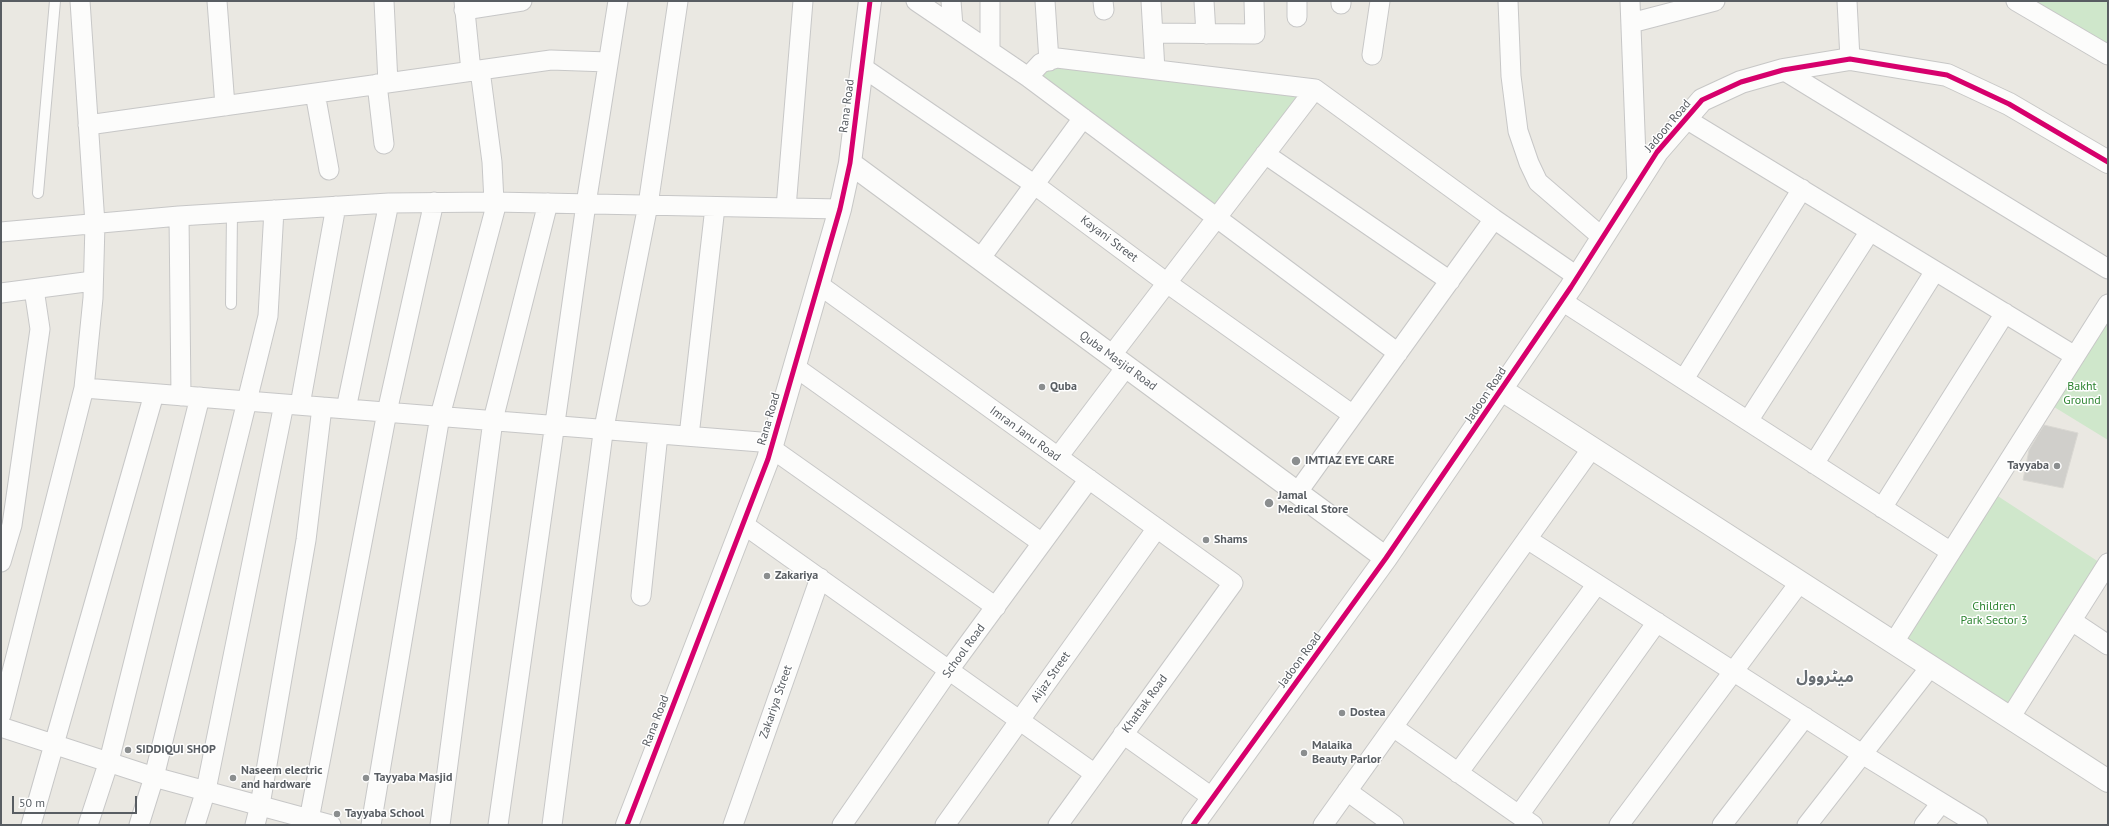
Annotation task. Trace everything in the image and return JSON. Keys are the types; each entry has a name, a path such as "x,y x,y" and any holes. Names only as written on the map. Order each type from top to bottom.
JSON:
{"street":[{"path":"1,715 84,388 93,281 95,224 80,1"},
{"path":"217,1 225,106"},
{"path":"384,1 382,83 384,144"},
{"path":"371,825 440,416 495,202 491,155 464,5 522,1"},
{"path":"498,825 586,204 618,1"},
{"path":"552,825 604,429 648,205 678,1"},
{"path":"786,208 803,1"},
{"name":"Rana Road","path":"627,825 772,445 840,209 850,163 870,1"},
{"path":"916,1 1028,77 1398,353"},
{"path":"951,1 953,26"},
{"path":"990,1 990,51"},
{"path":"1045,1 1049,61"},
{"path":"1151,1 1155,70"},
{"path":"1204,1 1206,34"},
{"path":"1153,33 1255,34 1254,1"},
{"path":"1372,55 1380,1"},
{"path":"1508,1 1511,76 1518,131 1529,163 1538,182 1603,238"},
{"path":"1630,1 1637,183"},
{"path":"1631,23 1689,4 1715,1"},
{"path":"1847,1 1850,59"},
{"path":"2016,1 2108,55"},
{"path":"1028,77 1041,63 1057,58 1315,89 1494,219 1578,277"},
{"name":"Jadoon Road","path":"1193,825 1386,558 1502,390 1578,277 1656,152 1702,100 1741,82 1783,70 1850,59 1947,74 2009,104 2107,158"},
{"path":"88,125 551,60 608,62"},
{"name":"Kayani Street","path":"862,67 1035,184 1168,283 1353,415"},
{"path":"1783,70 2108,269"},
{"path":"1058,457 1168,283 1315,89"},
{"path":"315,93 329,170"},
{"path":"980,260 1083,118"},
{"path":"1686,119 2075,356"},
{"path":"1265,154 1450,281"},
{"name":"Quba Masjid Road","path":"850,163 1386,558"},
{"path":"1684,379 1802,189"},
{"path":"308,822 387,412 434,202"},
{"path":"1,232 179,216 390,203 495,202 840,209"},
{"path":"346,409 390,203"},
{"path":"440,825 493,420 548,203"},
{"path":"195,825 206,790 336,206"},
{"path":"689,436 715,206"},
{"path":"139,825 154,777 249,401 268,316 274,210"},
{"path":"179,216 181,396"},
{"path":"1297,493 1494,219"},
{"path":"1748,421 1870,231"},
{"path":"1814,464 1935,271"},
{"path":"1,293 93,281"},
{"name":"Imran Janu Road","path":"818,284 1233,583"},
{"path":"1,562 12,525 9,487 40,329 34,289"},
{"path":"1562,301 1950,552"},
{"path":"1894,642 2108,304"},
{"path":"1882,508 2004,313"},
{"path":"794,367 1042,543"},
{"path":"84,388 689,436 772,445 996,607"},
{"path":"1502,390 2108,781"},
{"path":"31,825 154,394"},
{"path":"88,825 109,761 200,397"},
{"path":"255,825 260,805 306,540 322,407"},
{"path":"641,596 658,434"},
{"path":"1323,825 1592,448"},
{"name":"School Road","path":"842,825 950,670 1089,479"},
{"path":"743,524 1095,774"},
{"name":"Aijaz Street","path":"946,825 1157,528"},
{"path":"1527,539 1862,754 1978,825"},
{"path":"2010,718 2108,563"},
{"name":"Zakariya Street","path":"733,825 820,578"},
{"path":"1618,825 1800,582"},
{"name":"Khattak Road","path":"1058,825 1233,583"},
{"path":"1458,772 1597,584"},
{"path":"2072,621 2108,645"},
{"path":"1393,727 1526,820 1657,622"},
{"path":"1808,825 1931,666"},
{"path":"1722,825 1805,717"},
{"path":"1,727 109,761 154,777 260,805 308,822 330,825"},
{"path":"1123,734 1213,798"},
{"path":"1347,791 1394,825"},
{"path":"1924,825 1941,803"}],"lane":[{"path":"38,193 55,1"},
{"path":"231,304 232,213"}],"green space":[{"path":"2016,1 2108,1 2108,55"},
{"path":"1041,63 1315,89 1218,216 1028,77"},
{"name":"Bakht Ground","path":"2108,304 2108,440 2046,402"},
{"name":"Children Park Sector 3","path":"1990,491 2105,566 2010,718 1894,642"}],"building":[{"path":"2044,425 2078,433 2063,488 2023,480 2029,450"}],"cycle path":[{"path":"627,825 768,459 840,209 850,163 870,1"},
{"path":"1193,825 1386,558 1571,287 1657,152 1702,100 1741,82 1783,70 1850,59 1947,75 2009,104 2108,162"}],"place":[{"name":"Quba","path":"1042,387"},
{"name":"IMTIAZ EYE CARE","path":"1296,461"},
{"name":"Tayyaba","path":"2057,466"},
{"name":"Jamal Medical Store","path":"1269,503"},
{"name":"Shams","path":"1206,540"},
{"name":"Zakariya","path":"767,576"},
{"name":"Dostea","path":"1342,713"},
{"name":"SIDDIQUI SHOP","path":"128,750"},
{"name":"Malaika Beauty Parlor","path":"1304,753"},
{"name":"Naseem electric and hardware","path":"233,778"},
{"name":"Tayyaba Masjid","path":"366,778"},
{"name":"Tayyaba School","path":"337,814"}],"district":[{"name":"میٹروول","path":"1825,677"}]}
